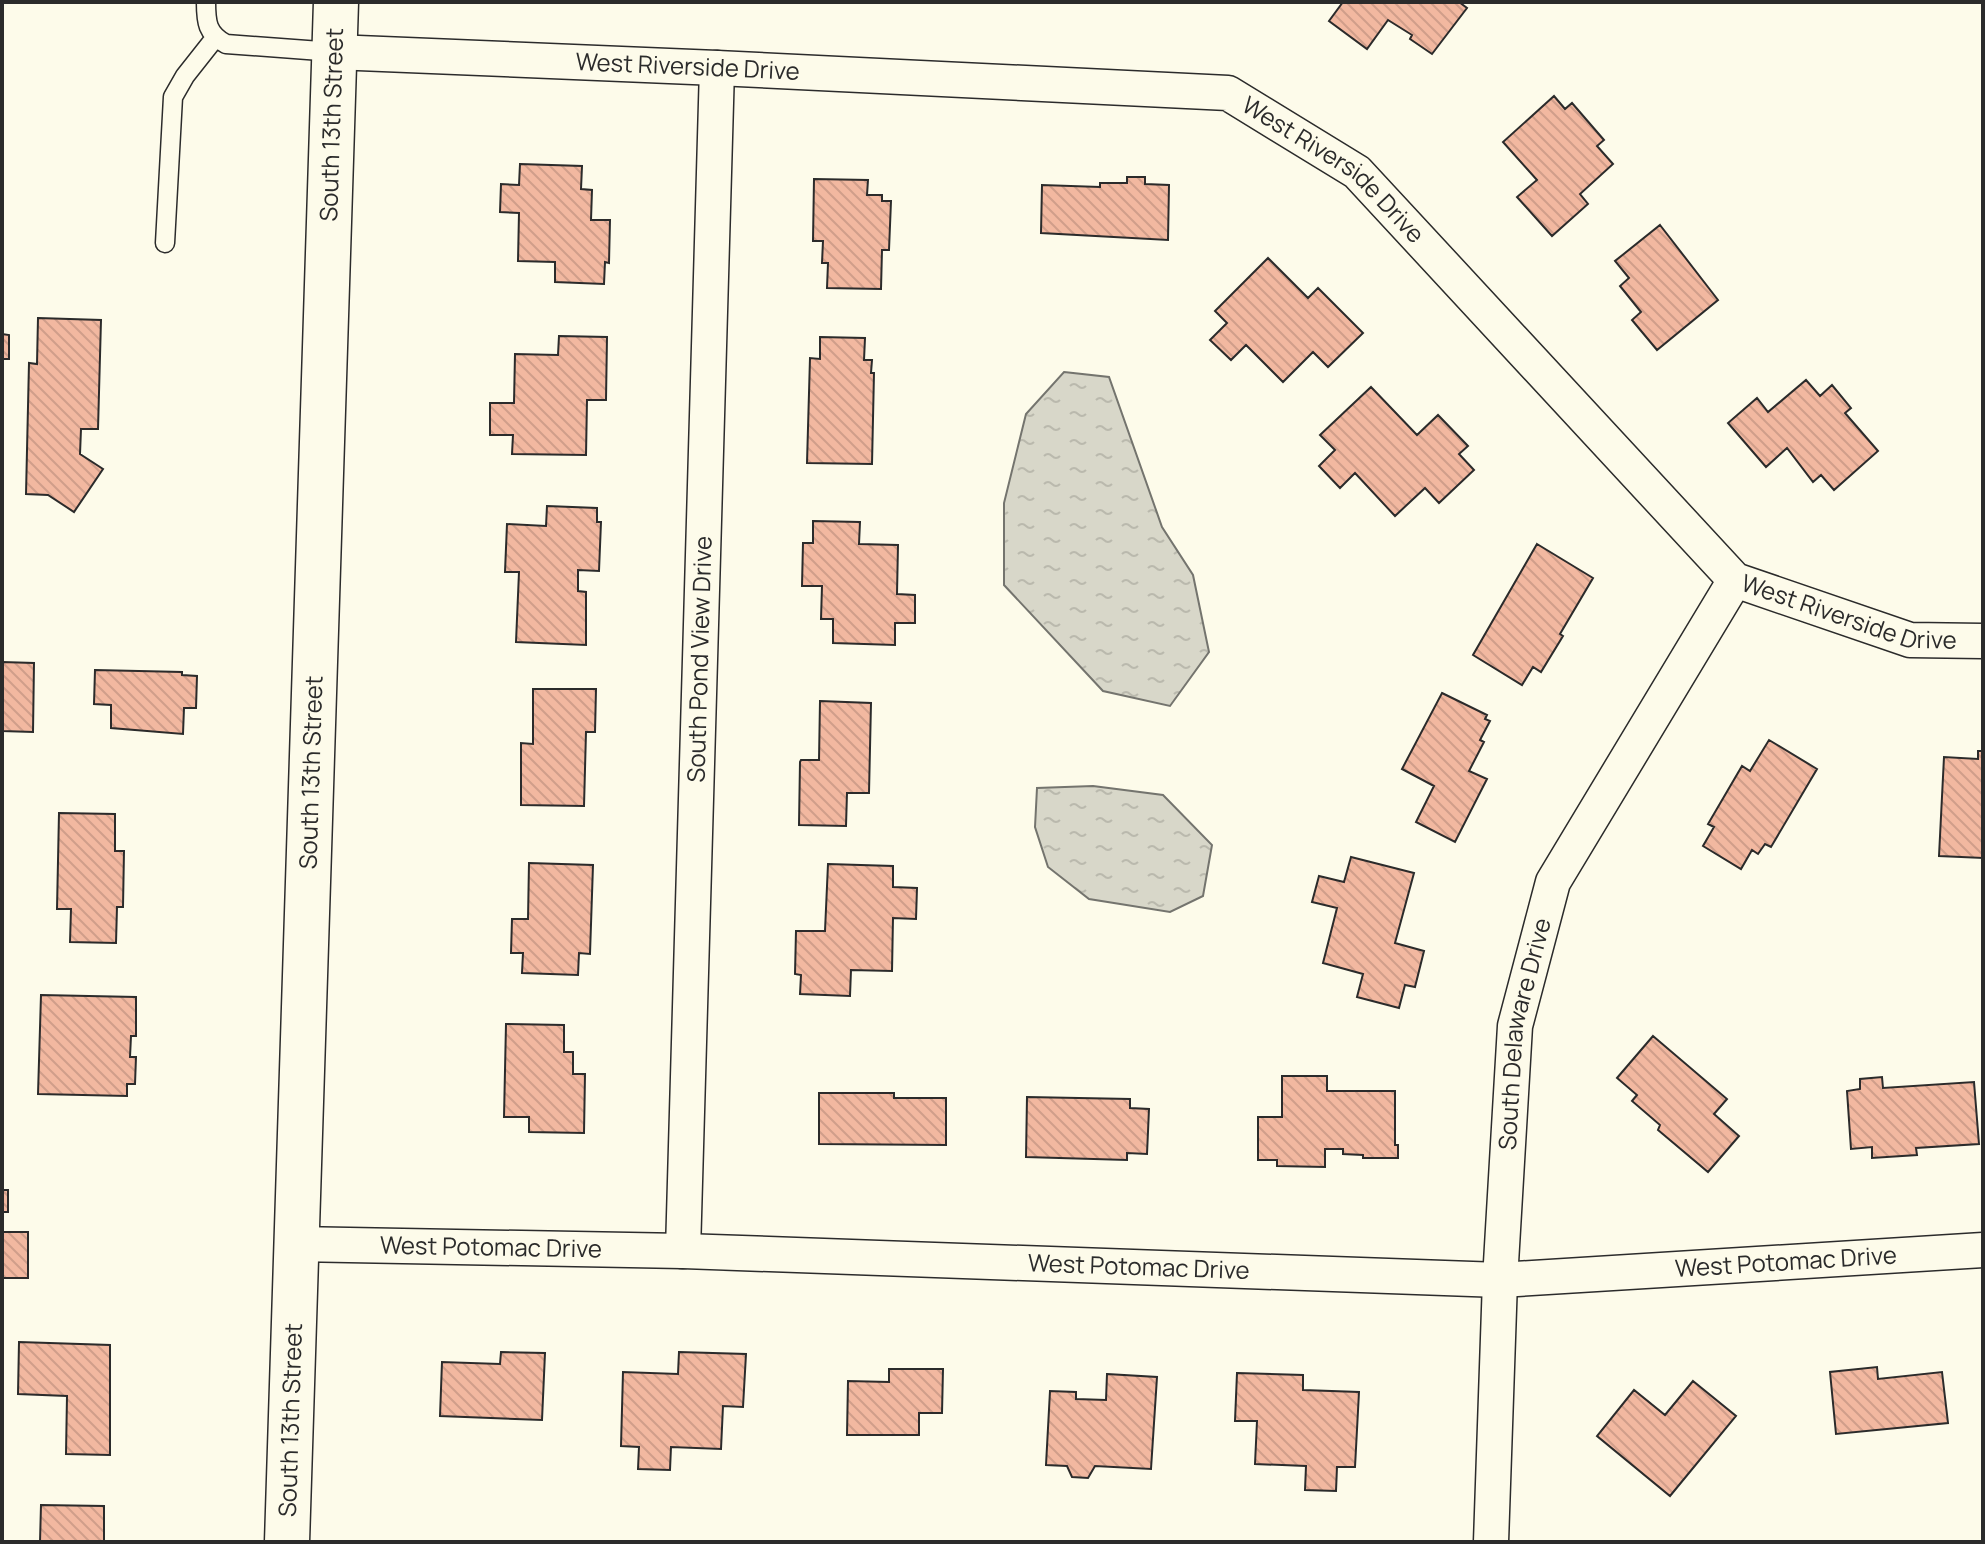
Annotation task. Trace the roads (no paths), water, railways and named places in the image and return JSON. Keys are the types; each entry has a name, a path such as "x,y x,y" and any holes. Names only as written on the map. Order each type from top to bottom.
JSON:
{"street":[{"name":"South 13th Street","path":"287,1542 336,2"},
{"name":"West Riverside Drive","path":"334,52 1228,93 1357,172 1735,580 1910,640 1983,641"},
{"name":"South Pond View Drive","path":"683,1251 717,68"},
{"name":"South Delaware Drive","path":"1491,1542 1500,1280 1515,1026 1553,882 1735,580"},
{"name":"West Potomac Drive","path":"295,1244 683,1251 1500,1280 1983,1250"}],"lane":[{"path":"206,2 208,30 226,44 334,52"},
{"path":"165,243 173,97 185,76 215,38"}],"water":[{"path":"1064,372 1109,377 1162,527 1193,575 1209,652 1170,706 1103,691 1004,585 1004,503 1026,414"},
{"path":"1093,786 1163,795 1212,845 1203,896 1170,912 1089,899 1048,867 1035,827 1037,788"}]}
